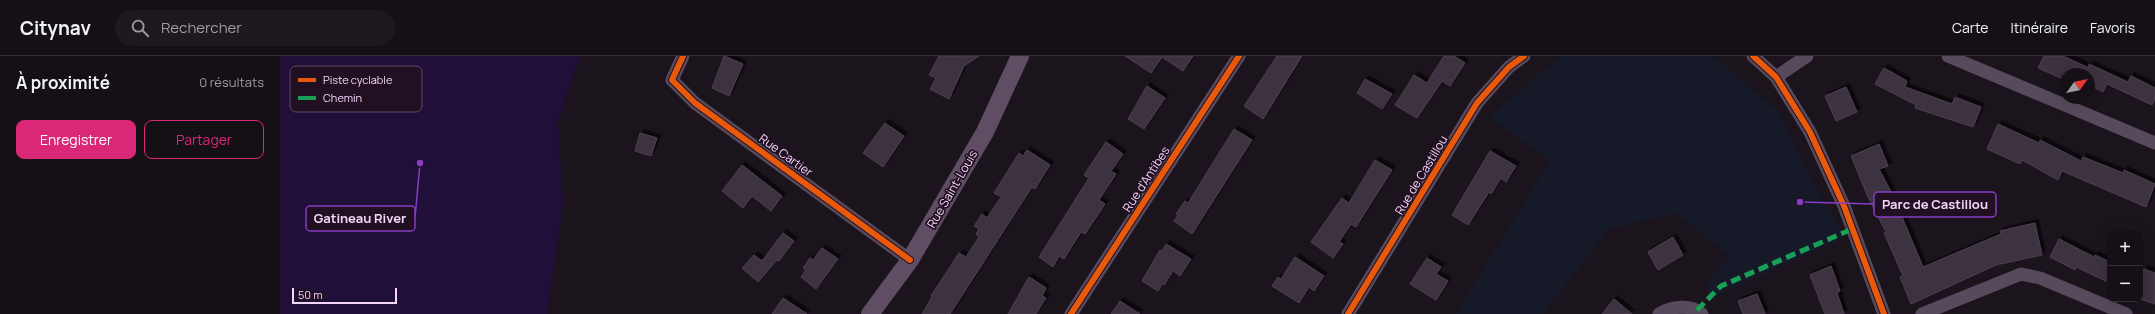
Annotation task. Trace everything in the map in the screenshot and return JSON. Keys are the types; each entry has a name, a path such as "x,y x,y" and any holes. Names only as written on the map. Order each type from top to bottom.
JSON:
{"main road":[{"name":"Rue Saint-Louis","path":"870,314 910,260 985,132 1020,56"}],"street":[{"name":"Rue Cartier","path":"683,56 672,80 695,103 910,260"},
{"name":"Rue d'Antibes","path":"1071,314 1239,56"},
{"name":"Rue de Castillou","path":"1348,314 1477,103 1509,67 1524,56"},
{"path":"1753,56 1776,76 1810,132 1841,199 1884,314"},
{"path":"1776,76 1807,56"},
{"path":"1948,56 2155,143"},
{"path":"1922,314 2021,274 2040,278 2126,314"},
{"path":"1659,314 1667,308 1697,310 1702,314"}],"shaded area":[{"path":"280,56 580,56 558,121 563,205 547,314 280,314"},
{"path":"1561,56 1713,56 1780,113 1805,167 1845,237 1708,300 1706,283 1729,256 1675,213 1609,229 1543,314 1456,314 1550,160 1488,117"}],"building":[{"path":"724,56 743,64 729,96 712,88"},
{"path":"939,56 979,56 964,66 949,99 930,89 936,78 929,75"},
{"path":"1125,56 1193,56 1183,71 1162,57 1151,73"},
{"path":"1277,56 1302,56 1263,119 1244,106"},
{"path":"1444,56 1454,56 1465,63 1450,86 1442,81 1417,118 1395,105 1414,75 1427,83"},
{"path":"2044,56 2063,56 2089,68 2059,68 2059,77 2038,68"},
{"path":"2089,64 2128,82 2131,76 2155,88 2155,99 2152,105 2107,84 2103,92 2095,88 2095,68 2089,68"},
{"path":"1884,68 1907,81 1905,87 1952,104 1955,97 1981,107 1973,127 1915,108 1916,105 1875,84"},
{"path":"1365,79 1392,94 1382,109 1357,93"},
{"path":"1147,86 1165,98 1144,129 1128,119"},
{"path":"1846,87 1857,112 1836,121 1825,96"},
{"path":"885,123 904,136 883,167 863,153"},
{"path":"1998,124 2039,143 2040,140 2081,161 2083,157 2123,173 2124,170 2155,184 2146,207 2062,171 2058,180 2022,160 2020,164 1987,149"},
{"path":"1234,129 1252,140 1192,234 1174,221 1178,215 1176,214 1185,201 1188,203"},
{"path":"640,133 657,138 651,156 635,151"},
{"path":"1106,142 1123,154 1111,171 1116,174 1099,200 1105,204 1085,234 1081,232 1064,259 1059,256 1053,267 1039,257 1089,178 1084,175"},
{"path":"1879,144 1888,166 1879,169 1900,209 1899,210 1923,267 2001,234 2000,231 2035,223 2042,255 1996,265 1911,304 1900,277 1903,276 1884,233 1886,232 1868,197 1851,156"},
{"path":"1027,150 1050,165 1035,189 1032,187 950,314 922,314 932,297 931,296 959,253 966,257 979,237 976,234 979,229 974,226 982,214 987,218 1001,197 994,193 1019,153 1023,156"},
{"path":"1490,151 1516,166 1506,182 1501,178 1491,194 1489,192 1468,225 1452,215"},
{"path":"1375,160 1392,170 1356,227 1351,224 1339,242 1343,244 1333,258 1311,242 1342,198 1349,203"},
{"path":"742,165 782,196 771,211 752,196 743,208 722,191"},
{"path":"783,233 794,241 779,261 777,260 758,282 742,268 754,255 762,261"},
{"path":"1673,237 1683,255 1658,270 1648,252"},
{"path":"2059,239 2094,257 2095,255 2107,261 2107,282 2076,267 2075,270 2050,257"},
{"path":"1166,244 1191,259 1180,276 1173,271 1158,291 1142,281 1160,250 1162,251"},
{"path":"822,248 838,259 816,289 801,277 806,270 803,268 810,258 813,260"},
{"path":"1295,257 1324,276 1314,291 1309,287 1299,303 1272,286 1278,277 1281,279"},
{"path":"1427,258 1441,267 1436,274 1448,281 1436,300 1410,284"},
{"path":"1831,266 1840,291 1837,293 1844,314 1825,314 1810,275"},
{"path":"2144,269 2155,273 2155,304 2143,300"},
{"path":"1029,277 1046,288 1042,296 1046,298 1036,314 1008,314"},
{"path":"1757,294 1765,314 1743,314 1738,301"},
{"path":"783,298 807,314 772,314"},
{"path":"1614,299 1632,314 1602,314"},
{"path":"1120,301 1140,314 1111,314"}],"marked path":[{"path":"1697,310 1721,286 1852,229"}],"cycle path":[{"path":"683,56 672,80 695,103 910,260"},
{"path":"1071,314 1239,56"},
{"path":"1348,314 1477,103 1509,67 1524,56"},
{"path":"1753,56 1776,77 1810,132 1844,206 1884,314"}],"place":[{"name":"Gatineau River","path":"420,163"},
{"name":"Parc de Castillou","path":"1800,202"}]}
